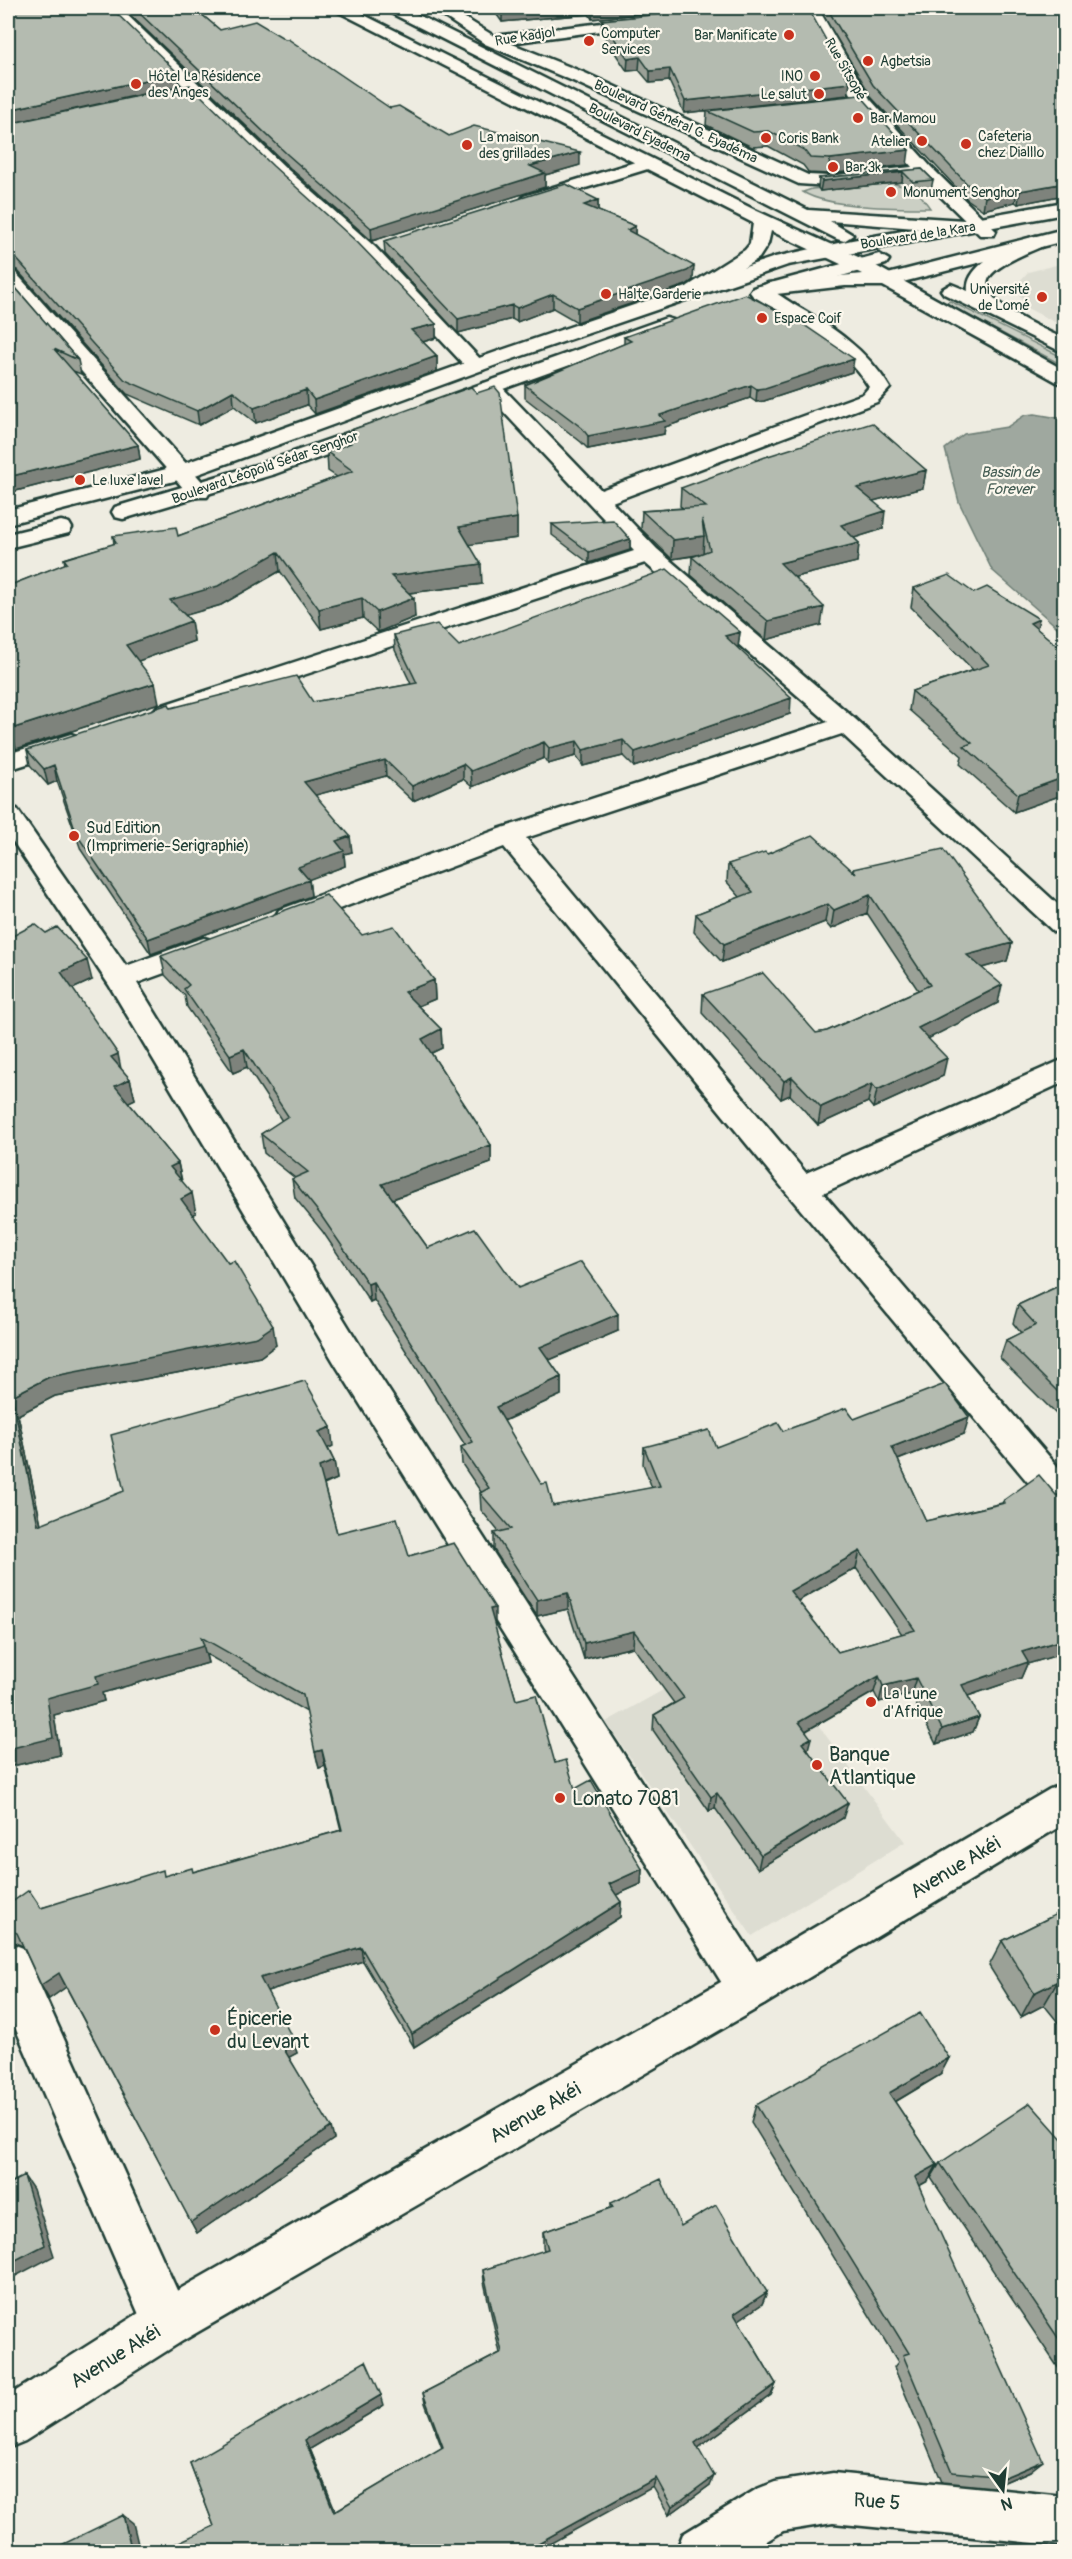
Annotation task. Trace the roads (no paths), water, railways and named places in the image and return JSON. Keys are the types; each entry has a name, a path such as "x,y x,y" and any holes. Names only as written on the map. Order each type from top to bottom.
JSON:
{"main road":[{"path":"112,8 282,174 368,251 476,366"},
{"path":"339,8 645,164 763,222 860,265 1065,378"},
{"name":"Boulevard Eyadema","path":"393,8 1065,347"},
{"name":"Boulevard Général G. Eyadéma","path":"439,8 491,41 579,76 805,180 828,181 925,171"},
{"name":"Rue Sitsopé","path":"811,8 863,101 977,227"},
{"name":"Rue Kadjol","path":"473,47 491,41 660,18"},
{"path":"173,95 195,90"},
{"path":"840,103 863,101"},
{"path":"677,121 712,117"},
{"path":"512,206 645,164"},
{"name":"Boulevard de la Kara","path":"726,279 828,249 977,227 1065,208"},
{"path":"802,213 977,227"},
{"path":"695,290 752,254 759,244 763,222"},
{"name":"Boulevard de la Kara","path":"903,265 977,227"},
{"name":"Boulevard de la Kara","path":"903,265 1065,235"},
{"path":"1005,317 982,297 977,287 979,275 994,264 1036,242"},
{"path":"368,251 390,244"},
{"path":"738,299 860,265 903,265"},
{"path":"764,290 845,280 884,278 903,265"},
{"path":"8,276 199,492"},
{"name":"Boulevard Léopold Sédar Senghor","path":"8,517 182,472 726,279"},
{"path":"596,500 870,398 880,388 874,373 839,343 764,290"},
{"name":"Boulevard Léopold Sédar Senghor","path":"107,516 199,492 684,318"},
{"path":"491,387 649,554 846,724 1065,925"},
{"path":"8,541 85,522"},
{"path":"144,719 649,554"},
{"path":"265,926 509,835 846,724"},
{"path":"8,762 99,733"},
{"path":"8,815 120,979 353,1364 750,1989"},
{"path":"509,835 801,1189 1065,1499"},
{"path":"120,979 231,938"},
{"path":"801,1189 1065,1070"},
{"name":"Avenue Akéi","path":"8,2424 167,2323 750,1989 1065,1802"},
{"path":"8,1963 167,2323"},
{"name":"Rue 5","path":"701,2552 775,2507 832,2498 914,2504 1065,2521"}],"water":[{"name":"Bassin de Forever","path":"1035,414 1064,419 1064,633 992,570 959,502 945,449 964,434 1007,427 1025,415"}],"place":[{"name":"Bar Manificate","path":"789,35"},
{"name":"Computer Services","path":"589,41"},
{"name":"Agbetsia","path":"868,61"},
{"name":"INO","path":"815,76"},
{"name":"Hôtel La Résidence des Anges","path":"136,84"},
{"name":"Le salut","path":"819,94"},
{"name":"Bar Mamou","path":"858,118"},
{"name":"Coris Bank","path":"766,138"},
{"name":"Atelier","path":"922,141"},
{"name":"Cafeteria chez Dialllo","path":"966,144"},
{"name":"La maison des grillades","path":"467,145"},
{"name":"Bar 3k","path":"833,167"},
{"name":"Monument Senghor","path":"891,192"},
{"name":"Halte Garderie","path":"606,294"},
{"name":"Université de Lomé","path":"1042,297"},
{"name":"Espace Coif","path":"762,318"},
{"name":"Le luxe lavel","path":"80,480"},
{"name":"Sud Edition (Imprimerie-Serigraphie)","path":"74,836"},
{"name":"La Lune d'Afrique","path":"871,1702"},
{"name":"Banque Atlantique","path":"817,1765"},
{"name":"Lonato 7081","path":"560,1798"},
{"name":"Épicerie du Levant","path":"215,2030"}]}
